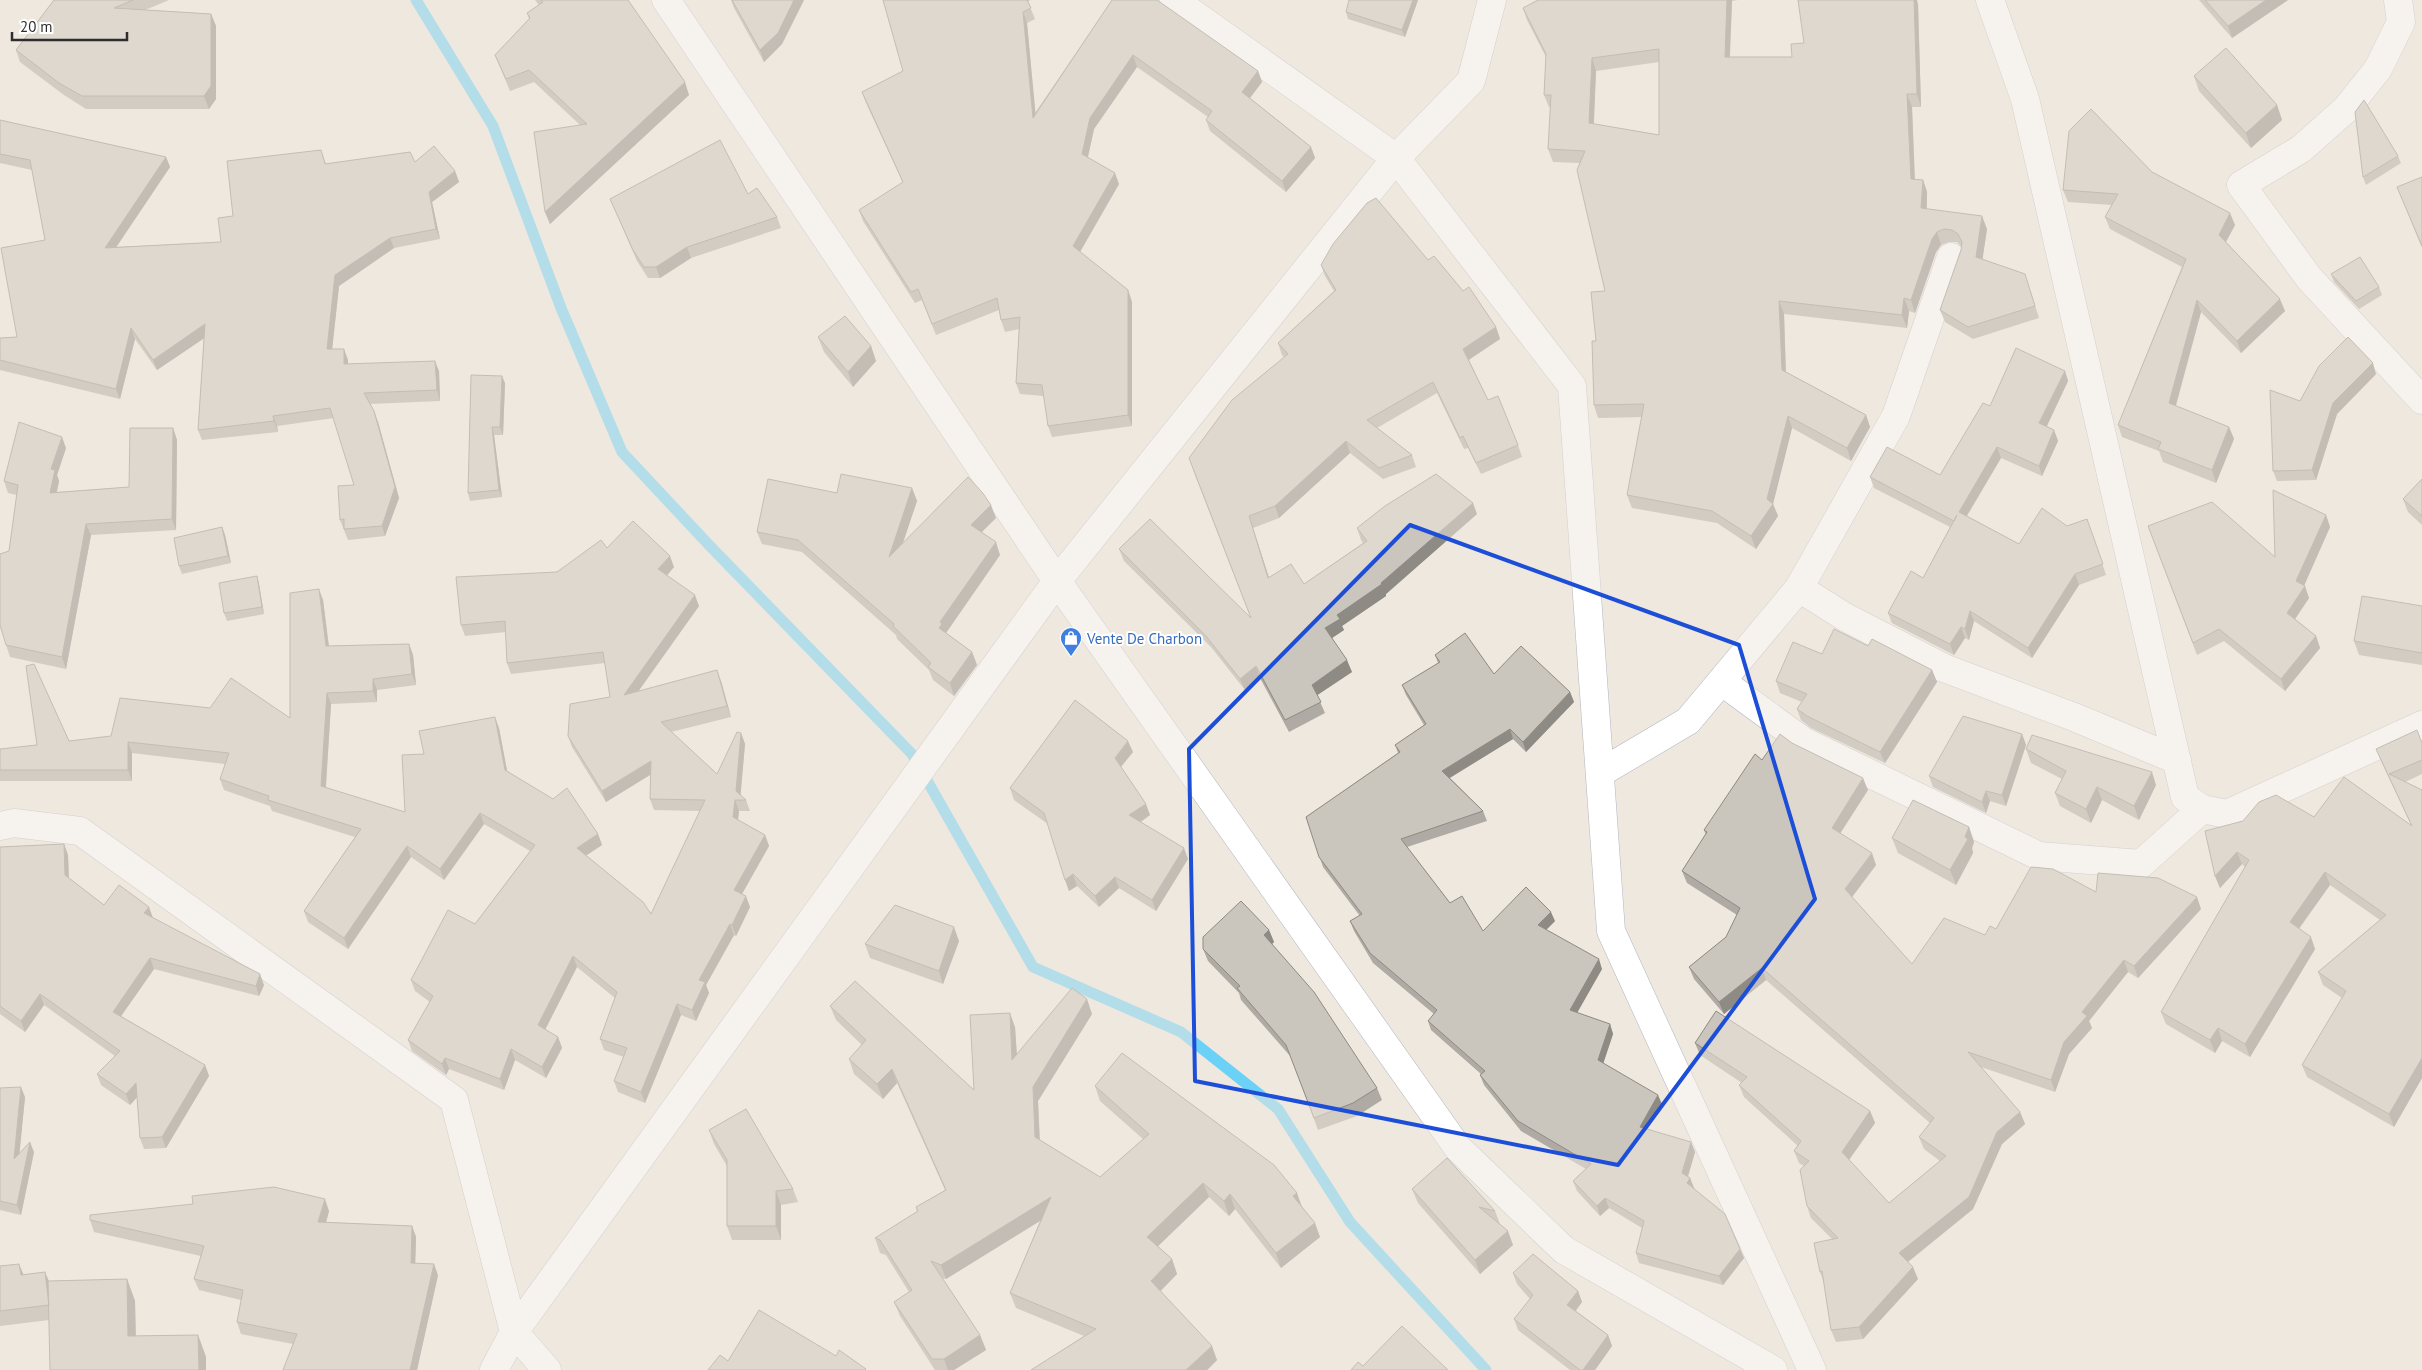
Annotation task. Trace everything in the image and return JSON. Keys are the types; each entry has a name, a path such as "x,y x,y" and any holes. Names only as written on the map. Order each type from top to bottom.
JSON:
{"street":[{"path":"666,0 1057,581 1458,1148 1564,1250 1773,1370"},
{"path":"1174,0 1396,158 1572,386 1611,931 1812,1370"},
{"path":"494,1370 514,1332 1057,581 1396,158 1471,81 1492,0"},
{"path":"1990,0 2025,99 2186,797 2202,809 2227,814 2422,726"},
{"path":"2398,0 2401,22 2378,69 2346,109 2301,149 2241,185 2310,278 2422,400"},
{"path":"1600,773 1688,721 1799,588 1896,416 1951,257"},
{"path":"1799,588 1845,617 1944,668 2074,717 2177,760"},
{"path":"1723,679 1725,684 1803,741 2039,856 2141,864 2202,809"},
{"path":"0,826 14,823 80,831 454,1100 514,1332 547,1370"}],"highlighted area":[{"path":"1410,525 1739,645 1815,899 1618,1165 1195,1081 1189,749"}],"building":[{"path":"54,0 133,0 114,8 211,14 211,86 204,96 82,96 59,83 16,50"},
{"path":"541,0 628,0 685,82 545,212 534,132 587,124 529,70 506,79 495,55 530,18 527,13 543,2"},
{"path":"732,0 794,0 778,33 760,50"},
{"path":"883,0 1027,0 1031,8 1023,12 1033,118 1112,0 1157,0 1258,71 1242,92 1311,147 1282,181 1206,120 1212,111 1133,55 1090,118 1082,154 1115,173 1073,246 1128,290 1128,415 1048,426 1042,385 1016,383 1020,317 1001,320 997,298 932,324 918,289 911,292 859,210 903,182 862,92 903,71"},
{"path":"1349,0 1413,0 1402,30 1346,12"},
{"path":"1538,0 1727,0 1725,57 1792,57 1791,44 1804,43 1798,0 1914,0 1917,94 1907,94 1911,179 1923,180 1921,208 1982,216 1976,257 2025,274 2035,306 1968,327 1940,310 1961,250 1962,242 1958,234 1952,230 1944,229 1937,232 1932,239 1911,300 1904,298 1902,315 1779,301 1782,370 1866,415 1847,448 1788,416 1767,499 1773,504 1751,536 1712,511 1627,495 1644,404 1594,405 1592,341 1596,341 1591,292 1605,291 1577,170 1585,151 1548,149 1551,95 1544,95 1546,54 1523,8","holes":["1659,49 1659,135 1589,123 1592,58"]},
{"path":"2205,0 2266,0 2228,26"},
{"path":"2226,48 2277,105 2246,133 2194,76"},
{"path":"2364,100 2398,156 2363,177 2355,112"},
{"path":"2091,109 2152,172 2230,213 2219,235 2280,299 2237,341 2197,300 2169,403 2229,427 2212,470 2158,449 2161,442 2118,425 2186,259 2105,217 2118,194 2063,190 2069,131"},
{"path":"0,120 166,157 105,248 221,242 218,218 233,216 227,161 321,150 325,164 410,152 415,162 434,146 455,171 429,192 436,229 390,238 335,275 327,349 344,349 344,364 435,361 437,390 364,393 374,411 395,487 382,526 344,529 344,519 340,520 338,486 354,485 330,408 273,416 274,421 198,430 205,324 153,360 131,328 116,389 0,360 0,338 17,337 1,248 45,240 30,160 0,154"},
{"path":"720,140 748,194 757,188 777,217 687,247 656,267 644,267 633,250 610,199"},
{"path":"2422,177 2422,246 2397,187"},
{"path":"1376,198 1428,260 1434,256 1463,291 1469,287 1496,327 1463,349 1488,400 1498,396 1518,445 1476,463 1463,436 1460,438 1433,382 1367,420 1412,455 1379,468 1346,441 1275,506 1249,516 1268,578 1291,564 1304,584 1367,541 1357,528 1385,506 1436,474 1473,503 1382,584 1337,615 1340,619 1325,628 1347,660 1312,685 1321,702 1285,720 1256,666 1240,679 1206,636 1119,549 1150,519 1251,618 1189,458 1232,400 1288,354 1278,343 1336,290 1321,265 1333,244 1367,203"},
{"path":"2360,257 2379,287 2356,301 2331,274"},
{"path":"845,316 871,346 848,372 818,337"},
{"path":"2348,337 2373,363 2333,403 2312,470 2273,471 2270,390 2300,401 2319,366"},
{"path":"2016,348 2065,371 2039,423 2054,430 2039,466 1997,447 1959,512 2019,544 2042,508 2067,526 2087,519 2103,564 2075,574 2028,648 1970,611 1965,629 1961,627 1950,644 1888,613 1911,571 1923,578 1954,521 1870,477 1887,447 1940,475 1983,403 1990,406"},
{"path":"471,375 502,376 500,427 492,427 499,490 468,493"},
{"path":"19,422 62,437 51,469 55,470 50,493 129,487 130,428 173,428 172,519 86,524 62,657 6,645 0,625 0,554 9,551 18,485 4,481"},
{"path":"841,474 912,488 889,557 968,477 991,505 971,525 996,542 940,622 942,624 939,628 972,652 950,683 928,667 931,663 893,626 894,624 798,540 757,532 768,479 837,493"},
{"path":"2422,479 2422,516 2403,499"},
{"path":"2273,490 2326,515 2296,581 2305,586 2287,613 2316,636 2281,679 2219,629 2193,643 2148,526 2212,502 2275,557"},
{"path":"633,521 670,556 658,569 695,595 624,695 717,670 727,706 661,722 717,774 737,732 741,733 736,791 746,800 735,800 733,817 765,835 734,890 746,896 732,925 730,924 699,980 705,982 692,1010 677,1004 641,1092 614,1081 627,1048 600,1039 617,992 573,956 538,1025 558,1037 542,1067 511,1049 500,1079 445,1058 442,1064 408,1040 433,996 411,980 448,910 475,924 535,845 480,813 440,869 407,846 344,938 304,911 361,829 268,800 269,796 220,779 229,753 128,742 128,770 0,770 0,749 37,745 26,666 34,664 69,741 111,736 120,698 210,708 231,678 290,718 290,593 319,589 326,646 409,644 412,674 373,679 373,691 327,693 321,786 405,812 402,755 424,754 419,731 495,717 505,770 553,799 567,788 598,834 577,848 643,902 651,914 705,800 650,799 651,761 602,791 568,736 570,704 610,697 603,652 507,663 505,621 461,625 456,577 557,572 601,540 607,548"},
{"path":"222,527 228,556 179,566 174,538"},
{"path":"257,576 262,607 224,613 219,583"},
{"path":"2362,596 2422,606 2422,653 2354,641"},
{"path":"1834,629 1868,646 1872,639 1932,670 1880,752 1807,716 1797,709 1807,694 1776,681 1793,642 1822,654"},
{"path":"1465,633 1494,674 1521,646 1570,692 1523,742 1510,729 1442,771 1483,811 1401,839 1450,903 1462,896 1483,931 1526,887 1551,912 1538,925 1599,959 1570,1010 1610,1024 1598,1060 1658,1095 1640,1127 1691,1142 1682,1173 1690,1178 1687,1183 1725,1214 1740,1249 1719,1276 1636,1253 1644,1221 1605,1198 1597,1206 1573,1181 1591,1164 1518,1121 1480,1075 1485,1071 1428,1021 1437,1010 1370,953 1350,921 1362,914 1319,857 1306,817 1400,752 1395,745 1426,724 1402,685 1440,662 1435,655"},
{"path":"1075,700 1128,741 1115,758 1146,804 1129,815 1184,848 1152,900 1115,877 1095,896 1073,874 1065,880 1044,813 1010,788"},
{"path":"1963,716 2022,734 2002,795 1986,791 1982,802 1929,776"},
{"path":"2417,730 2422,743 2422,760 2389,774 2422,790 2422,1058 2389,1114 2302,1065 2346,991 2318,972 2386,915 2325,872 2290,922 2311,937 2245,1044 2218,1028 2210,1040 2161,1012 2249,860 2237,852 2215,876 2205,831 2243,821 2259,802 2276,795 2314,817 2344,777 2412,826 2376,749"},
{"path":"1780,734 1792,743 1863,778 1832,828 1872,853 1845,889 1912,964 1944,918 1985,935 1990,926 1996,929 2031,867 2053,869 2096,892 2098,873 2158,878 2197,897 2134,966 2124,960 2082,1012 2087,1016 2064,1042 2051,1080 1968,1052 2020,1112 1997,1132 1969,1197 1899,1253 1913,1267 1859,1327 1831,1330 1822,1271 1820,1272 1814,1243 1838,1238 1807,1206 1800,1170 1809,1161 1794,1151 1801,1141 1739,1085 1747,1077 1695,1043 1716,1011 1870,1111 1842,1152 1889,1203 1946,1156 1919,1137 1934,1118 1762,968 1719,1002 1689,967 1726,937 1740,908 1682,871 1707,832 1704,830 1755,754 1762,760"},
{"path":"2032,735 2152,772 2134,806 2097,787 2086,809 2055,793 2066,771 2026,749"},
{"path":"1913,800 1969,827 1965,837 1968,839 1950,870 1892,838"},
{"path":"64,844 65,875 104,905 119,885 149,907 144,913 260,974 256,986 150,958 113,1012 205,1065 162,1137 140,1138 136,1083 126,1094 97,1074 120,1051 40,994 21,1021 0,1006 0,847"},
{"path":"1241,901 1269,930 1264,935 1314,992 1377,1088 1353,1103 1314,1118 1286,1045 1237,988 1240,986 1203,949 1203,937"},
{"path":"895,905 954,927 939,971 865,944"},
{"path":"855,981 974,1090 970,1015 1010,1013 1012,1060 1072,988 1087,999 1033,1087 1035,1137 1100,1177 1149,1134 1095,1086 1122,1053 1274,1165 1297,1193 1293,1196 1315,1223 1276,1253 1230,1194 1224,1201 1203,1183 1147,1237 1172,1259 1151,1281 1212,1346 1186,1370 1031,1370 1096,1329 1010,1293 1051,1197 941,1265 931,1261 980,1335 944,1359 932,1359 894,1302 912,1290 880,1240 875,1238 918,1211 916,1207 946,1190 892,1069 877,1084 849,1059 866,1040 830,1006"},
{"path":"21,1087 14,1159 30,1142 17,1205 0,1201 0,1088"},
{"path":"746,1109 793,1189 776,1191 776,1226 727,1226 727,1160 709,1130"},
{"path":"1447,1158 1495,1211 1479,1207 1508,1231 1475,1260 1412,1189"},
{"path":"274,1187 325,1199 318,1222 412,1226 411,1263 434,1264 410,1370 283,1370 297,1334 237,1322 243,1290 194,1279 204,1246 90,1220 90,1215 193,1204 192,1196"},
{"path":"1533,1254 1578,1291 1567,1305 1608,1335 1583,1370 1580,1370 1514,1319 1533,1295 1513,1273"},
{"path":"19,1264 21,1275 45,1272 49,1305 0,1311 0,1266"},
{"path":"127,1279 128,1336 198,1335 199,1370 50,1370 48,1281"},
{"path":"759,1310 836,1356 839,1350 866,1369 708,1370 720,1355 728,1361"},
{"path":"1402,1326 1448,1370 1351,1370 1358,1362 1363,1366"}],"waterway":[{"path":"416,0 493,126 561,308 622,452 709,545 912,754 1033,967 1181,1032 1278,1109 1350,1222 1486,1370"}],"place":[{"name":"Vente De Charbon","path":"1071,657"}]}
